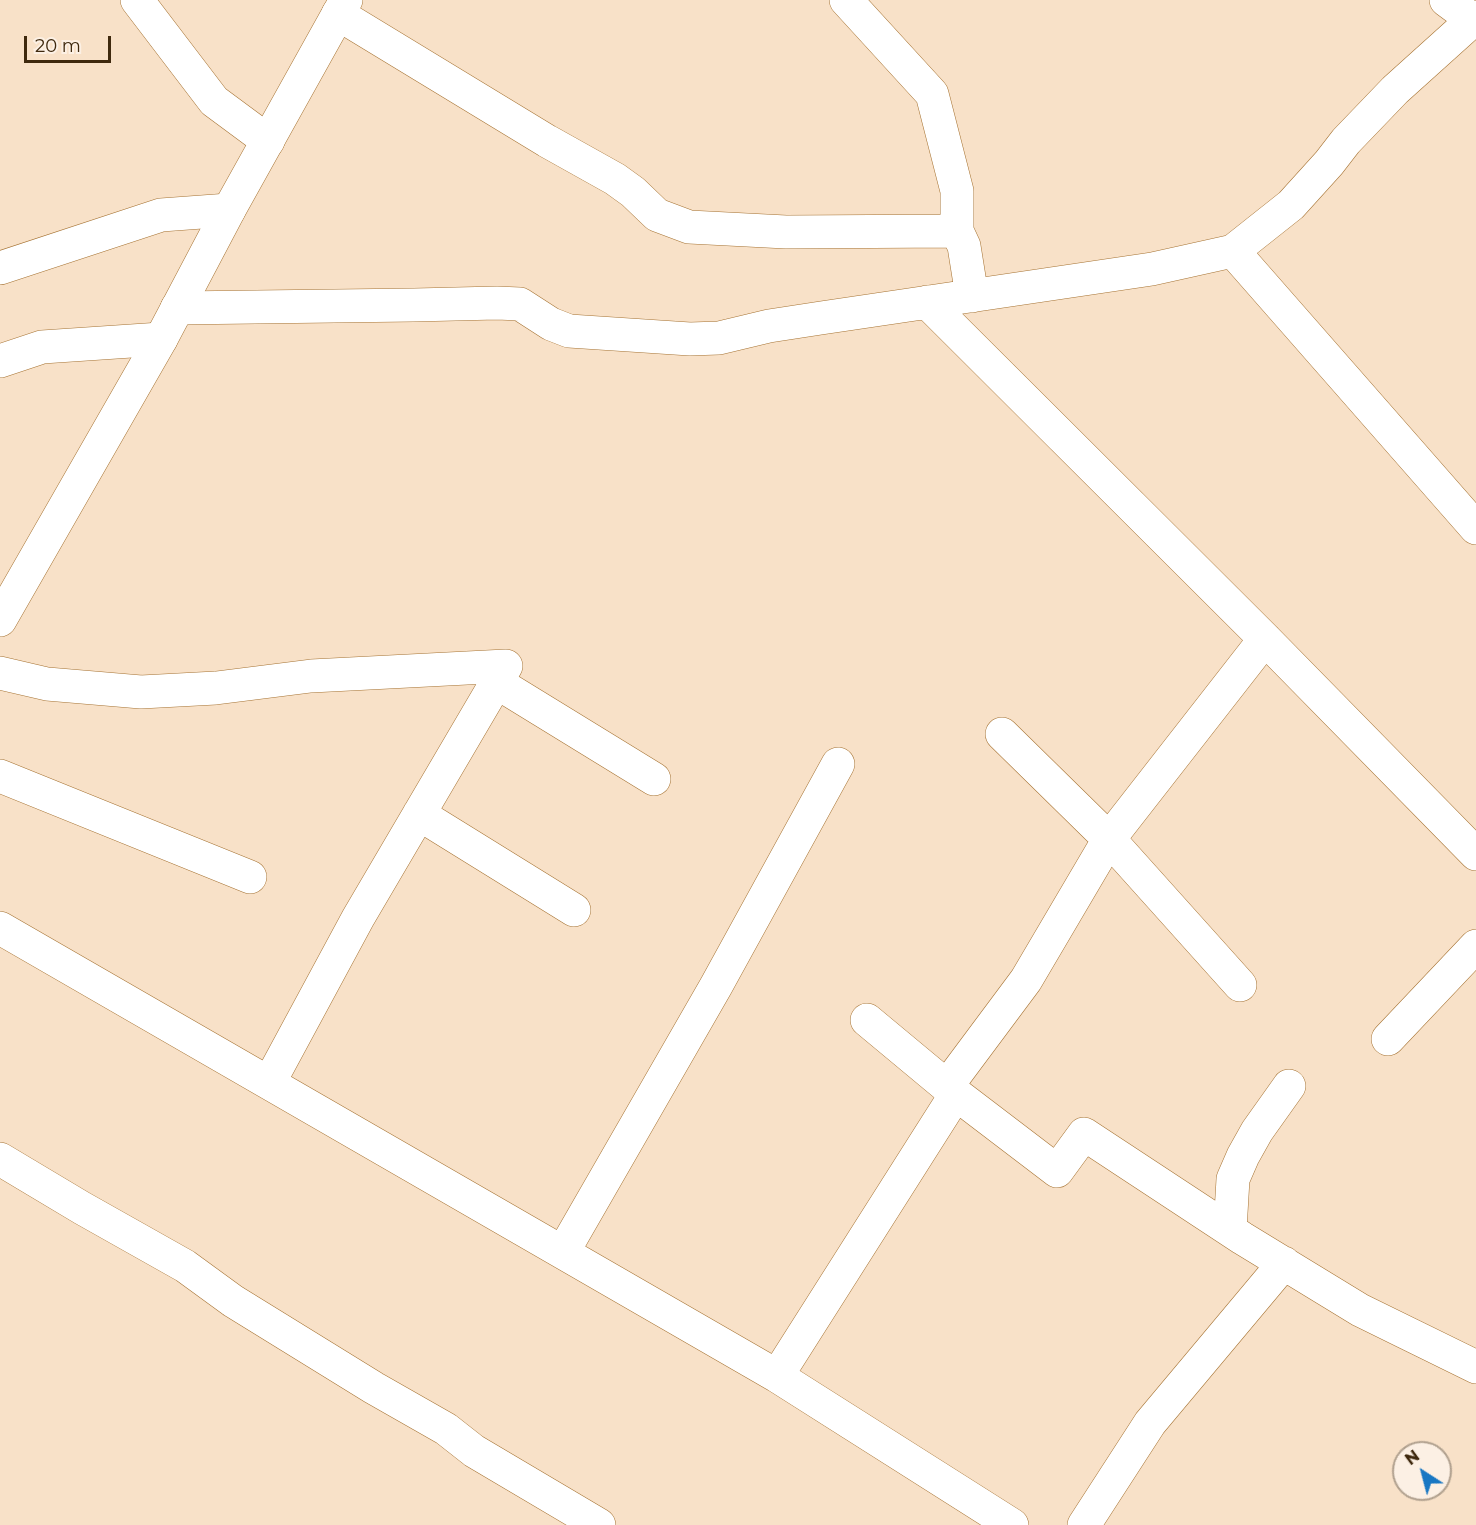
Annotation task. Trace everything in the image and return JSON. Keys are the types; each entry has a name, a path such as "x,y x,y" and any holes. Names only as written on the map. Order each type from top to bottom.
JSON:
{"street":[{"path":"137,0 214,101 268,141"},
{"path":"846,0 932,94 957,191 961,239 971,290"},
{"path":"177,308 520,304 551,324 569,331 690,339 719,338 770,326 927,302 971,290 1152,269 1233,251 1291,205 1346,141 1395,90 1474,18 1446,0"},
{"path":"0,620 161,339 229,210 342,7 547,141 615,179 633,192 657,215 667,219 689,227 961,239"},
{"path":"0,268 161,216 229,210"},
{"path":"1233,251 1476,528"},
{"path":"927,302 1265,639 1476,854"},
{"path":"0,361 42,347 161,339"},
{"path":"777,1376 951,1090 1026,980 1109,839 1265,639"},
{"path":"0,673 47,684 141,692 216,688 310,676 506,666 358,918 269,1083"},
{"path":"496,682 654,779"},
{"path":"1002,734 1109,839 1240,985"},
{"path":"563,1252 716,986 838,764"},
{"path":"0,776 250,877"},
{"path":"419,814 574,910"},
{"path":"0,928 777,1376 1012,1525"},
{"path":"1388,1039 1476,946"},
{"path":"867,1020 951,1090 1057,1171 1084,1134 1230,1230 1360,1310 1476,1368"},
{"path":"1230,1230 1233,1179 1257,1131 1289,1086"},
{"path":"0,1159 81,1208 185,1266 233,1301 374,1388 446,1429 474,1451 599,1525"},
{"path":"1084,1525 1150,1423 1284,1263"}]}
